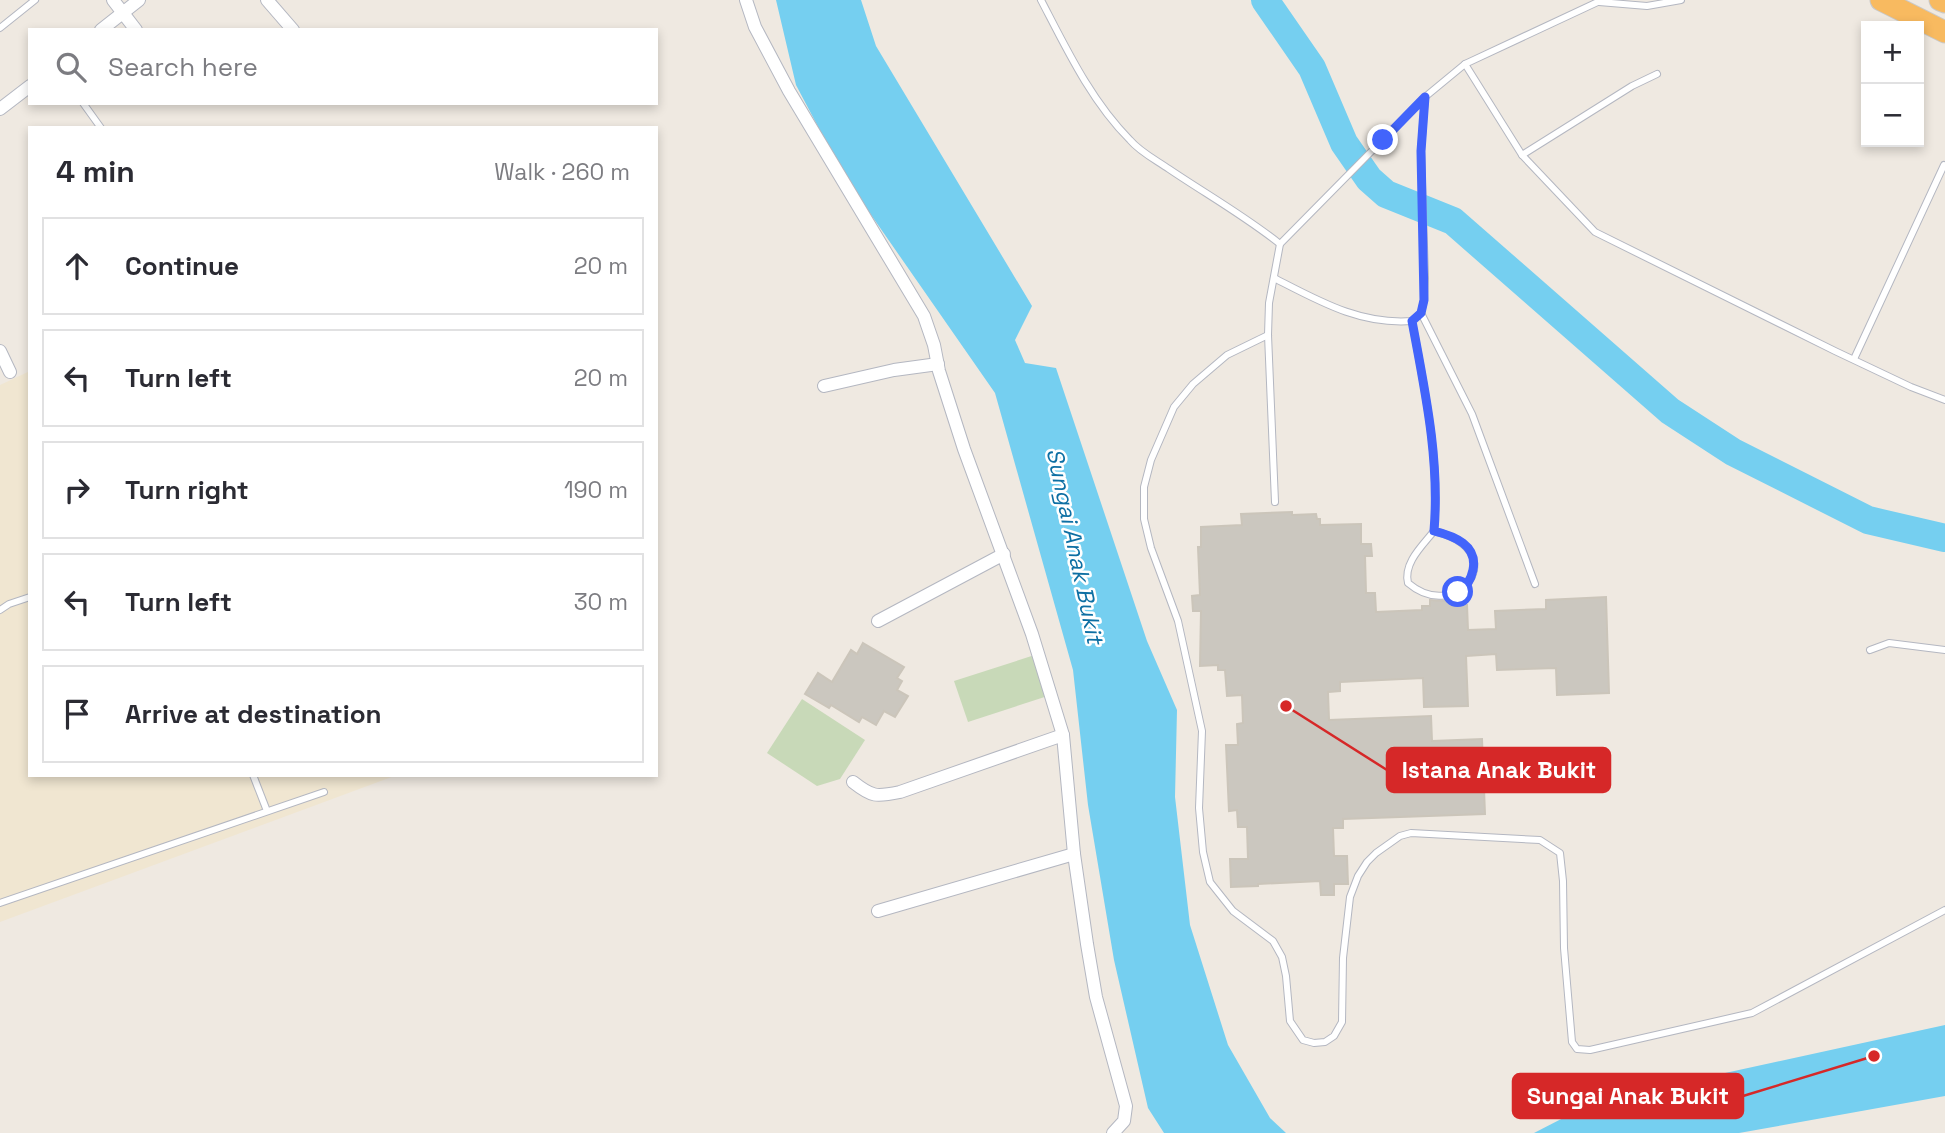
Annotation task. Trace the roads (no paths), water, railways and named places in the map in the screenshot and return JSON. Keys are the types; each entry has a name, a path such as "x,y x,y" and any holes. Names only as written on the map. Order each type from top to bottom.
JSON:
{"highway":[{"path":"1881,0 1945,32"}],"street":[{"path":"113,0 135,28"},
{"path":"103,28 139,0"},
{"path":"267,0 291,28"},
{"path":"746,0 755,26 789,90 924,316 964,449 1032,634 1062,735 1074,853 1096,997 1126,1106 1124,1121 1114,1133"},
{"path":"0,109 28,88"},
{"path":"0,351 10,372"},
{"path":"824,386 894,370 938,364"},
{"path":"878,621 1004,554"},
{"path":"853,782 876,797 900,792 1062,735"},
{"path":"878,911 1074,853"}],"lane":[{"path":"0,28 35,0"},
{"path":"1041,0 1087,83 1131,142 1206,194 1252,221 1280,244"},
{"path":"1275,502 1268,335 1273,278 1280,244 1425,97 1465,64 1600,1 1647,6 1681,0"},
{"path":"1465,64 1522,155 1595,232 1911,387 1945,400"},
{"path":"1522,155 1632,86 1657,74"},
{"path":"1273,278 1335,310 1370,320 1396,323 1412,321 1421,313 1425,278 1421,142 1425,97"},
{"path":"84,105 100,126"},
{"path":"1854,359 1944,165"},
{"path":"1421,313 1472,414 1535,584"},
{"path":"1412,321 1432,424 1436,508 1434,531 1409,567 1406,576 1408,583 1426,594 1458,592 1465,588 1472,578 1475,563 1470,549 1459,538 1434,531"},
{"path":"1268,335 1227,355 1193,384 1174,407 1151,460 1144,487 1144,519 1151,548 1178,621 1202,731 1199,808 1203,852 1210,882 1233,911 1273,941 1282,957 1290,1021 1303,1040 1325,1042 1334,1036 1342,1022 1343,958 1350,897 1358,876 1376,853 1400,836 1410,833 1540,840 1560,853 1572,1042 1577,1049 1590,1050 1752,1013 1944,912"},
{"path":"0,610 28,598"},
{"path":"1870,650 1889,643 1945,650"},
{"path":"254,777 267,810"},
{"path":"0,903 324,792"}],"water":[{"name":"Sungai Anak Bukit","path":"776,0 861,0 876,46 1032,306 1015,340 1025,363 1056,368 1147,641 1177,710 1175,797 1190,925 1228,1045 1270,1118 1286,1133 1164,1133 1148,1108 1114,960 1088,805 1073,670 995,393 844,176 796,85"},
{"path":"1945,1025 1945,1096 1739,1133 1534,1133 1567,1116 1661,1087"}],"waterway":[{"path":"1265,0 1312,68 1344,143 1369,179 1386,194 1453,221 1670,411 1733,452 1868,520 1945,538"}],"place":[{"name":"Istana Anak Bukit","path":"1286,706"},
{"name":"Sungai Anak Bukit","path":"1874,1056"}]}
